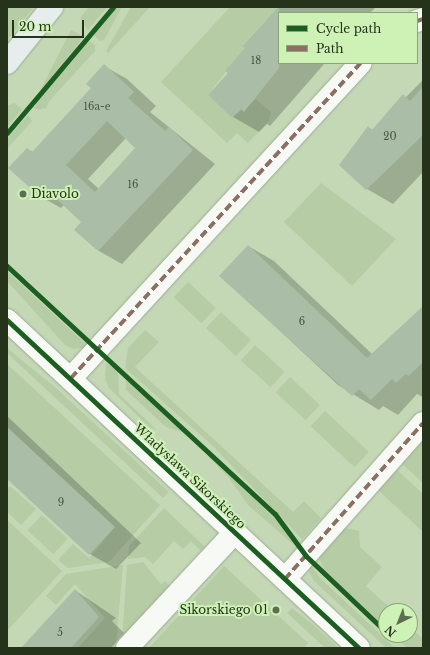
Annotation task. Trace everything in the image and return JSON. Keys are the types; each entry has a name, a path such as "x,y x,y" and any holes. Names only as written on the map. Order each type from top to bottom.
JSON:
{"main road":[{"path":"7,63 52,7"}],"street":[{"path":"71,378 360,64"},
{"name":"Władysława Sikorskiego","path":"7,320 359,648"},
{"path":"285,580 423,423"},
{"path":"126,648 235,532"}],"green space":[{"path":"7,7 34,7 7,40"},
{"path":"89,7 107,7 88,30 80,18"},
{"path":"117,7 122,7 104,40 100,41 94,35"},
{"path":"131,7 150,7 108,53 106,51"},
{"path":"230,7 278,7 277,13 269,22 266,20 242,45 248,51 237,57 208,95 232,118 256,99 271,112 269,121 248,143 237,133 227,143 161,82"},
{"path":"71,30 83,36 45,109 34,103"},
{"path":"89,41 95,45 95,51 41,110 33,108"},
{"path":"14,103 22,109 7,127 7,106"},
{"path":"28,115 32,121 7,149 7,139"},
{"path":"321,183 396,239 352,286 284,222"},
{"path":"7,271 89,347 73,349 65,345 7,281"},
{"path":"188,282 216,308 201,323 174,297"},
{"path":"221,312 251,340 236,356 206,328"},
{"path":"145,330 159,342 135,367 293,512 304,501 321,518 302,539 212,445 125,368 128,348"},
{"path":"255,345 285,372 271,387 241,361"},
{"path":"7,348 56,388 169,492 163,498 7,353"},
{"path":"106,363 118,371 119,394 157,430 148,426 109,388 105,379"},
{"path":"7,364 160,505 109,562 68,568 58,560 73,544 89,558 115,527 7,427"},
{"path":"290,377 320,405 306,420 276,392"},
{"path":"126,379 188,434 166,427 126,390"},
{"path":"325,411 369,452 355,467 311,426"},
{"path":"423,435 423,483 399,461"},
{"path":"210,454 279,523 295,546 249,506 229,478 208,456"},
{"path":"394,467 423,494 423,532 376,488"},
{"path":"10,486 36,509 21,525 7,512 7,489"},
{"path":"164,508 205,547 201,551 191,541 183,549 174,541 153,564 145,557 128,559 129,546"},
{"path":"42,515 68,539 53,554 28,530"},
{"path":"7,520 62,571 7,631"},
{"path":"345,528 359,531 360,547 382,567 366,586 384,603 378,603 378,622 326,573 318,556"},
{"path":"143,562 161,584 165,581 170,586 122,639 127,565"},
{"path":"123,565 116,644 113,648 78,648 105,618 75,584 56,605 46,596 66,574"},
{"path":"311,565 320,578 378,632 378,641 314,581 309,572"},
{"path":"224,566 308,643 304,648 149,648"},
{"path":"292,608 338,648 325,648 287,613"},
{"path":"418,634 423,639 423,648 407,648 402,643 418,643"},
{"path":"381,643 390,643 395,648 386,648"}],"building":[{"path":"279,7 279,68 244,112 241,109 232,118 208,95 228,73 225,71 245,48 242,46"},
{"path":"104,64 134,92 128,98 165,131 169,127 193,150 98,251 74,230 81,222 45,188 38,195 8,168 27,148 32,152 91,88 86,84","holes":["107,121 135,148 95,192 66,165"]},
{"path":"423,87 423,135 366,190 339,165 368,126 372,130 403,94 410,101"},
{"path":"248,245 367,358 423,306 423,362 409,376 406,374 396,383 392,379 371,400 359,389 352,396 219,276"},
{"path":"7,427 115,527 89,555 7,479"},
{"path":"75,589 99,617 71,648 21,648"}],"marked path":[{"path":"418,21 423,19"},
{"path":"71,378 360,64"},
{"path":"285,579 423,423"}],"cycle path":[{"path":"7,133 113,7"},
{"path":"7,266 275,514 306,556 378,624"},
{"path":"7,320 359,648"}],"place":[{"name":"Diavolo","path":"23,194"},
{"name":"Sikorskiego 01","path":"276,610"}]}
